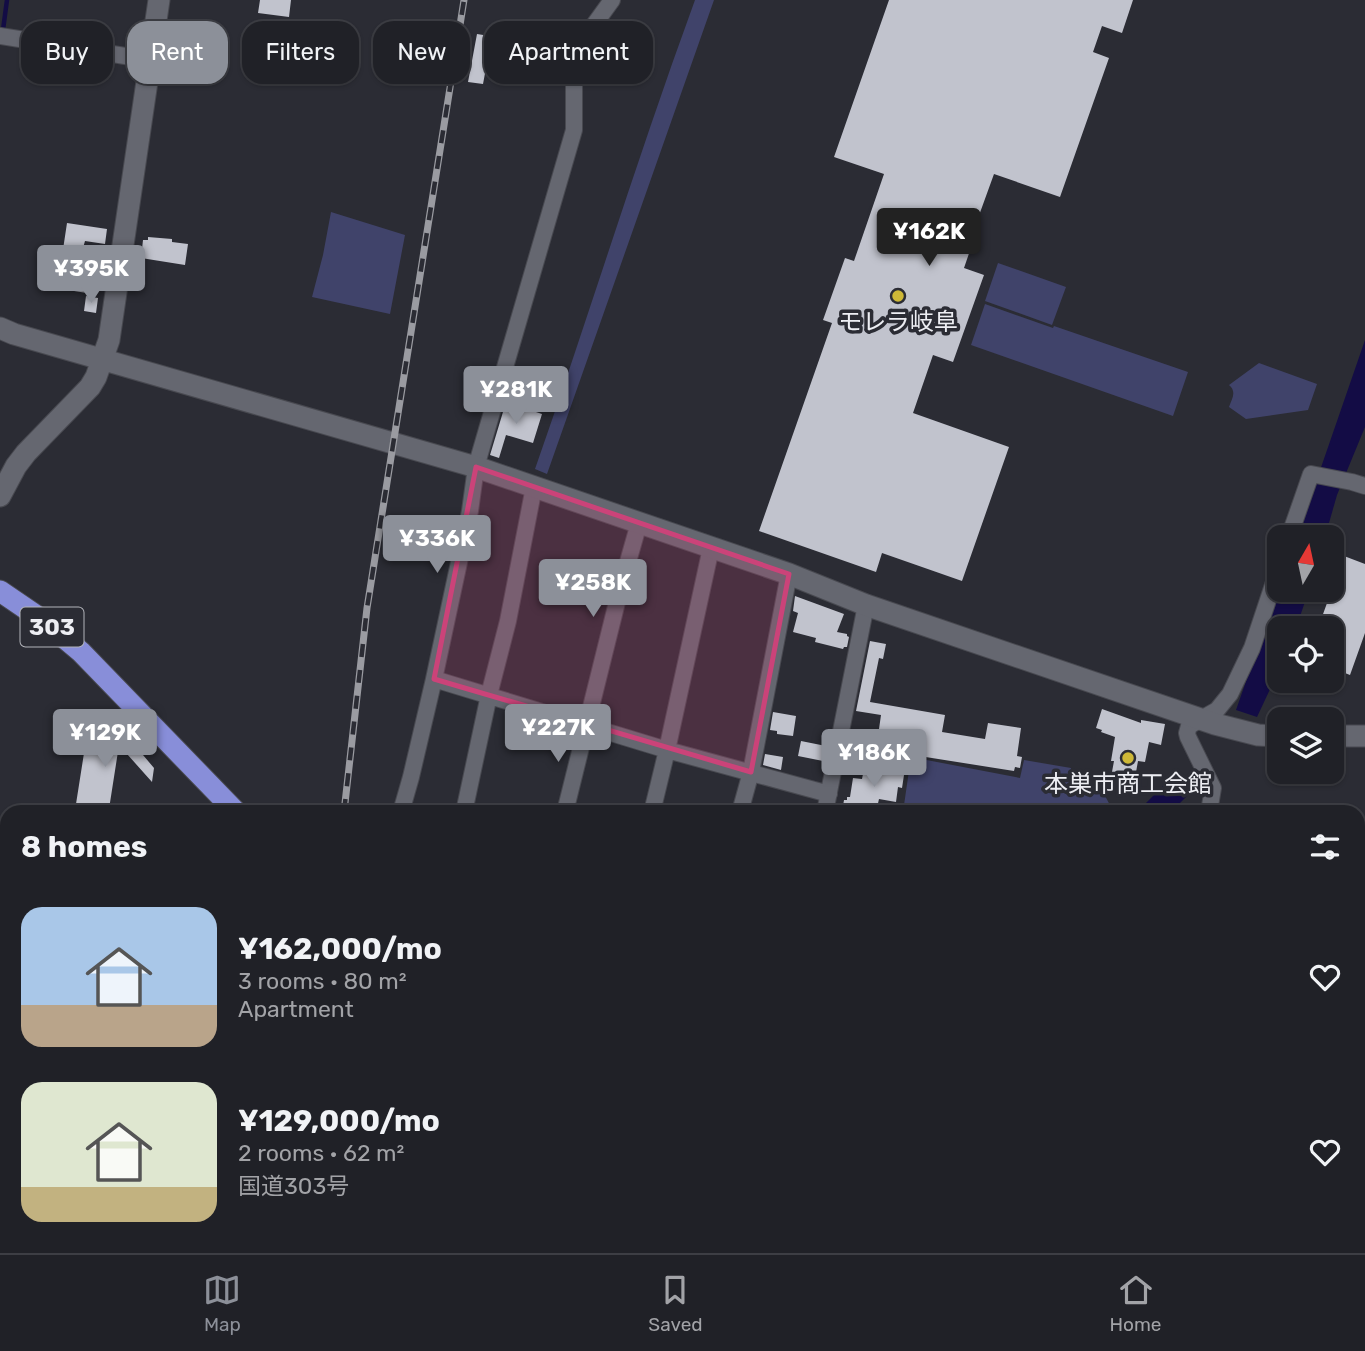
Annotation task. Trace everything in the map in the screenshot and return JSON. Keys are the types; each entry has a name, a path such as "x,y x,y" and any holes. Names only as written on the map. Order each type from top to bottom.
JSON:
{"highway":[{"name":"303","path":"0,591 44,621 81,652 229,805"}],"street":[{"path":"156,21 159,0"},
{"path":"403,805 470,511 476,467 574,130 574,61 586,36 612,0"},
{"path":"0,36 127,56"},
{"path":"0,496 26,453 90,387 96,377 108,340 146,84"},
{"path":"0,328 102,360 476,467 789,575 866,605 1200,719 1267,735"},
{"path":"1293,525 1311,474 1365,486"},
{"path":"465,805 508,621 534,487"},
{"path":"567,805 639,523"},
{"path":"654,805 711,548"},
{"path":"742,805 751,772 789,575"},
{"path":"1210,805 1213,788 1187,733 1189,726 1217,710 1230,694 1252,648 1267,602"},
{"path":"827,805 866,605"},
{"path":"433,679 667,750 829,794"},
{"path":"1344,736 1365,736"},
{"path":"641,1253 647,1253"}],"highlighted area":[{"path":"476,467 789,574 751,772 434,679"}],"shaded area":[{"path":"695,0 714,0 547,474 535,469"},
{"path":"331,212 405,235 390,314 312,297"},
{"path":"998,263 1066,287 1052,325 985,301"},
{"path":"985,304 1188,372 1173,416 971,345"},
{"path":"1365,340 1365,427 1337,495 1328,525 1301,525"},
{"path":"1259,363 1317,384 1308,410 1246,419 1229,407 1233,393 1229,385"},
{"path":"1274,602 1305,602 1300,616 1269,616"},
{"path":"1267,621 1268,693 1257,717 1236,710"},
{"path":"911,757 1020,778 1024,760 1071,768 1069,787 1104,794 1110,805 904,805"}],"building":[{"path":"260,0 291,0 289,17 258,13"},
{"name":"モレラ岐阜","path":"889,0 1133,0 1122,33 1102,26 1093,52 1109,58 1060,197 994,174 973,232 976,233 964,268 984,275 953,362 933,355 913,413 1009,447 962,581 882,553 876,572 759,531 832,323 823,320 845,258 854,261 884,174 834,157"},
{"path":"477,34 484,35 483,84 470,82"},
{"path":"67,223 107,229 105,244 85,241 83,248 75,247 71,278 59,276"},
{"path":"148,237 172,239 172,242 188,244 185,265 141,258 143,240 148,240"},
{"path":"63,279 89,283 87,293 61,289"},
{"path":"86,296 98,298 96,313 84,311"},
{"path":"506,402 542,414 533,443 506,435 499,458 490,455"},
{"path":"1344,556 1365,564 1365,633 1350,675 1344,673 1344,616 1322,616 1327,602 1344,602"},
{"path":"795,596 844,614 837,632 849,637 847,647 843,649 815,642 816,638 793,632 798,613 793,611"},
{"path":"870,641 886,644 883,659 879,658 870,702 945,715 942,732 985,739 988,723 1021,728 1017,756 1022,757 1020,768 1015,767 1014,771 913,755 916,736 879,729 881,715 856,711"},
{"path":"98,709 107,716 100,725 91,718"},
{"path":"1102,709 1141,723 1141,720 1165,724 1161,745 1149,742 1145,762 1138,761 1135,778 1120,795 1112,786 1123,774 1112,772 1115,737 1096,728"},
{"path":"773,712 796,716 793,736 777,734 777,731 770,730"},
{"path":"87,734 131,741 145,753 143,755 154,768 152,782 119,745 110,805 76,804"},
{"path":"801,741 826,746 823,761 798,756"},
{"path":"765,754 783,757 781,770 763,765"},
{"path":"865,764 903,770 904,775 902,788 898,787 896,802 879,799 878,805 843,805 844,800 850,797 853,778 862,779"}],"waterway":[{"path":"3,30 7,0"},
{"path":"1161,805 1179,787"}],"railway":[{"path":"345,805 367,608 464,0"}],"place":[{"name":"モレラ岐阜","path":"898,296"},
{"name":"本巣市商工会館","path":"1128,758"}]}
